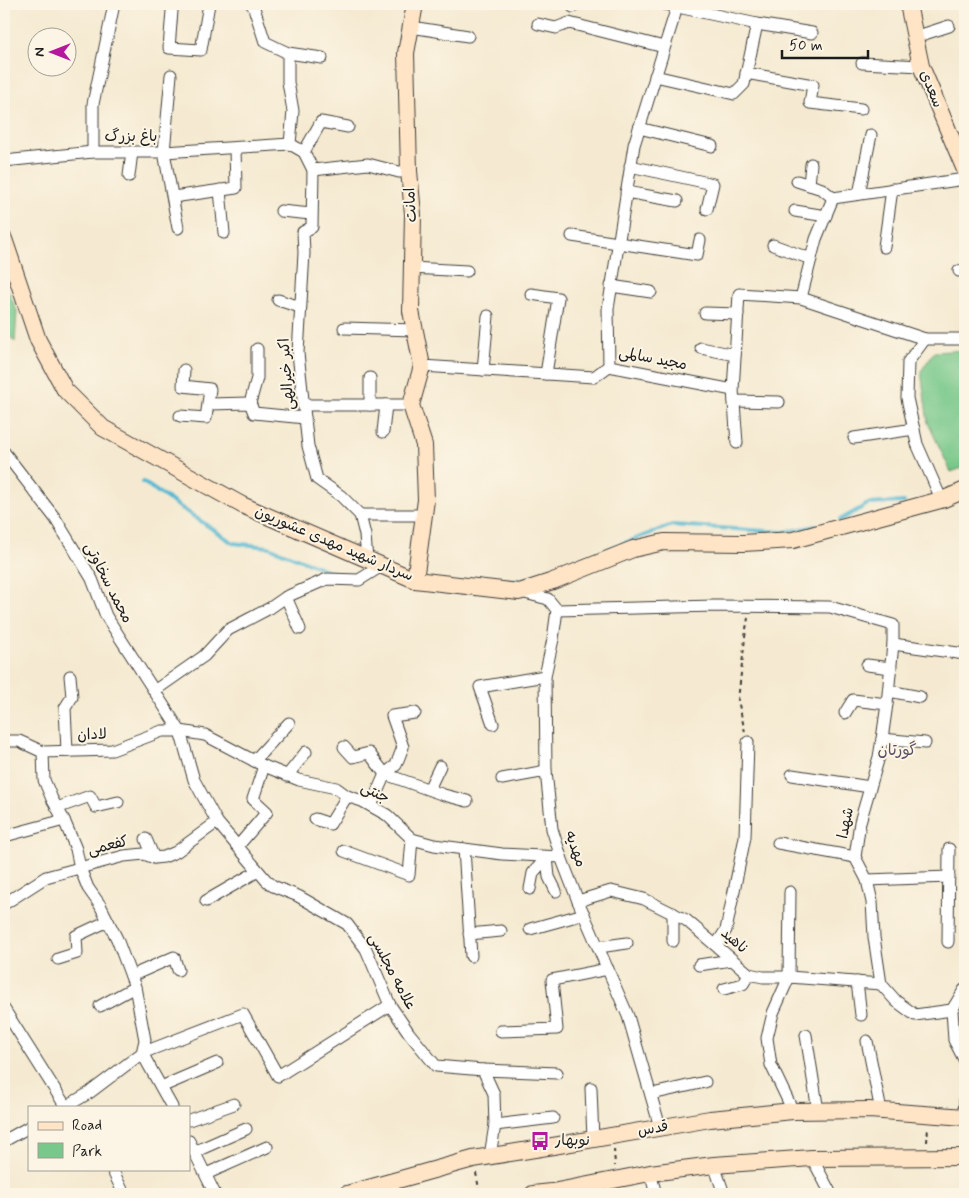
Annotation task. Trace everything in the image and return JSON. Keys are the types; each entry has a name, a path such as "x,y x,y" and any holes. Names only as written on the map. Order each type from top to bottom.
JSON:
{"street":[{"name":"باغ بزرگ","path":"114,4 93,104 93,152 164,152 290,144"},
{"path":"172,11 169,48 201,50 209,4"},
{"path":"251,4 253,5 265,42 288,53 322,58"},
{"name":"امانت","path":"411,405 422,366 411,312 413,214 409,171 406,53 416,4"},
{"path":"664,4 678,5 757,24 812,33"},
{"name":"سعدی","path":"908,4 921,66 961,150 965,170"},
{"name":"مجید سالمی","path":"678,5 634,145 608,309 608,366 733,395 779,402"},
{"path":"538,24 556,28 569,23 664,47"},
{"path":"655,76 734,94 744,84 757,24"},
{"path":"411,26 468,36"},
{"path":"915,37 949,26"},
{"path":"288,53 288,82 293,111 290,144 304,152 313,170 368,164 399,172 409,171"},
{"path":"862,63 921,66"},
{"path":"746,73 813,85 810,103 861,109"},
{"path":"170,75 164,152 178,228"},
{"path":"304,152 321,122 348,127"},
{"path":"639,128 712,146"},
{"path":"859,194 871,135"},
{"path":"173,197 236,188 235,148"},
{"path":"4,161 93,152"},
{"path":"129,176 132,152"},
{"path":"809,185 811,164"},
{"path":"630,166 713,184 707,209"},
{"name":"اکبر خیرالهی","path":"313,170 312,227 303,232 304,253 298,353 308,446 317,479 342,496 360,515"},
{"path":"797,182 822,189 833,198 965,179"},
{"path":"884,247 892,189"},
{"path":"220,190 224,233"},
{"path":"626,192 677,201"},
{"path":"801,298 816,238 833,198"},
{"path":"281,211 312,214"},
{"path":"795,211 826,216"},
{"path":"572,236 698,255 700,240"},
{"name":"سردار شهید مهدی عشوریون","path":"4,239 38,340 65,390 104,428 242,505 415,580 519,592 554,581 633,549 664,542 743,543 793,540 944,499 965,490"},
{"path":"773,245 811,259"},
{"path":"411,268 467,270"},
{"path":"611,286 651,292"},
{"path":"530,294 558,298 546,374"},
{"path":"737,443 733,395 739,294 801,298 925,339 965,339"},
{"path":"278,300 300,307"},
{"path":"705,313 738,314"},
{"path":"483,370 488,316"},
{"path":"344,328 414,330"},
{"path":"925,339 908,362 907,398 917,444 944,499"},
{"path":"701,348 735,355"},
{"path":"257,349 257,378 250,403 254,413 305,418"},
{"path":"422,366 594,377 608,366"},
{"path":"180,416 206,418 209,404 210,389 183,386 184,370"},
{"path":"370,378 370,405"},
{"path":"209,404 250,403"},
{"path":"303,405 411,405 424,445 426,500 415,580"},
{"path":"383,432 386,405"},
{"path":"854,438 914,429"},
{"name":"محمد سخاوتی","path":"4,452 55,518 92,580 106,616 180,731"},
{"path":"154,691 204,656 228,630 270,608 286,597 327,579 359,580 375,563 360,515 424,515"},
{"path":"519,592 548,599 557,610"},
{"path":"286,597 300,629"},
{"name":"شهدا","path":"557,610 751,606 830,607 893,625 888,704 879,757 860,822 855,857 867,880 872,902 874,937 881,984"},
{"name":"مهدیه","path":"557,610 553,639 544,676 546,771 552,829 578,902 628,1016 660,1127"},
{"path":"893,644 965,654"},
{"path":"867,665 891,668"},
{"path":"66,751 65,708 72,697 70,676"},
{"path":"493,724 480,687 544,676"},
{"path":"889,691 920,697"},
{"path":"845,712 853,700 888,704"},
{"path":"371,806 385,774 396,765 403,746 392,716 415,712"},
{"path":"238,846 267,812 253,799 259,763 289,723"},
{"name":"لادان","path":"4,741 19,741 43,752 112,750 162,731 180,731"},
{"name":"جنتی","path":"180,731 205,735 287,776 336,788 347,796 362,801 387,815 412,839 434,846 502,854 561,857"},
{"name":"علامه مجلسی","path":"180,731 194,780 217,822 273,886 298,896 347,924 366,949 390,1005 409,1033 436,1066 557,1073"},
{"path":"882,739 925,743"},
{"path":"716,945 726,930 745,837 748,742"},
{"path":"344,746 353,757 369,753 385,774 467,801"},
{"path":"43,752 44,780 76,849 80,868 88,888 100,905 117,939 133,982 145,1040 142,1053 171,1106"},
{"path":"287,776 306,752"},
{"path":"429,789 440,766"},
{"path":"502,778 546,771"},
{"path":"792,775 870,787"},
{"path":"57,808 90,796 96,808 118,802"},
{"path":"315,819 330,824 347,796"},
{"path":"5,836 64,820"},
{"name":"کفعمی","path":"4,904 46,877 124,856 144,854 154,858 164,857 176,852 217,822"},
{"path":"146,838 154,858"},
{"path":"344,851 409,875 412,839"},
{"path":"778,843 855,857"},
{"path":"464,849 471,956"},
{"path":"948,942 949,849"},
{"path":"530,889 533,874 547,857"},
{"path":"547,857 549,877 556,891"},
{"path":"206,901 258,870"},
{"path":"867,880 949,877"},
{"name":"ناهید","path":"578,902 611,891 644,899 686,920 731,960 750,974 763,977 789,977 881,984"},
{"path":"790,892 789,977 773,1013 767,1038 771,1066 793,1111"},
{"path":"673,913 673,941"},
{"path":"530,929 584,914"},
{"path":"58,959 77,953 76,936 108,921"},
{"path":"469,934 500,930"},
{"path":"599,947 627,943"},
{"path":"100,1006 133,982 174,957 178,970"},
{"path":"699,966 731,960"},
{"path":"500,1032 556,1029 552,980 608,969"},
{"path":"724,989 743,984 750,974"},
{"path":"857,982 861,1015"},
{"path":"881,984 896,1001 915,1015 952,1010"},
{"path":"965,990 952,1010 954,1040 965,1060"},
{"path":"67,1106 89,1093 142,1053 243,1014 278,1076 390,1005"},
{"path":"4,1009 64,1106"},
{"path":"806,1035 818,1111"},
{"path":"867,1041 881,1111"},
{"path":"161,1087 217,1064"},
{"path":"483,1070 494,1094 495,1126 490,1156"},
{"path":"652,1094 705,1082"},
{"path":"591,1088 593,1140"},
{"path":"190,1120 234,1104"},
{"name":"قدس","path":"347,1194 473,1159 710,1119 793,1111 881,1111 929,1114 965,1111"},
{"path":"495,1126 553,1118"},
{"path":"4,1141 28,1128"},
{"path":"194,1152 246,1129"},
{"path":"190,1142 215,1194"},
{"path":"206,1174 267,1147"},
{"path":"536,1194 594,1189 617,1178 714,1165 812,1158 965,1157"},
{"path":"812,1158 831,1194"},
{"path":"714,1165 724,1194"},
{"path":"112,1170 124,1194"},
{"path":"650,1173 656,1194"}],"path":[{"path":"748,742 738,700 746,629 751,606"},
{"path":"925,1157 929,1114"},
{"path":"612,1136 617,1178"},
{"path":"473,1159 480,1194"}],"green space":[{"path":"4,282 17,311 15,342 4,331"},
{"path":"965,350 965,467 951,472 928,423 921,371 934,352"}],"waterway":[{"path":"143,482 233,543 269,547 339,575"},
{"path":"840,520 868,504 904,502"},
{"path":"505,583 532,578 672,525 783,532 817,526"}],"place":[{"name":"نوبهار","path":"540,1141"}],"district":[{"name":"گورتان","path":"897,750"}]}
